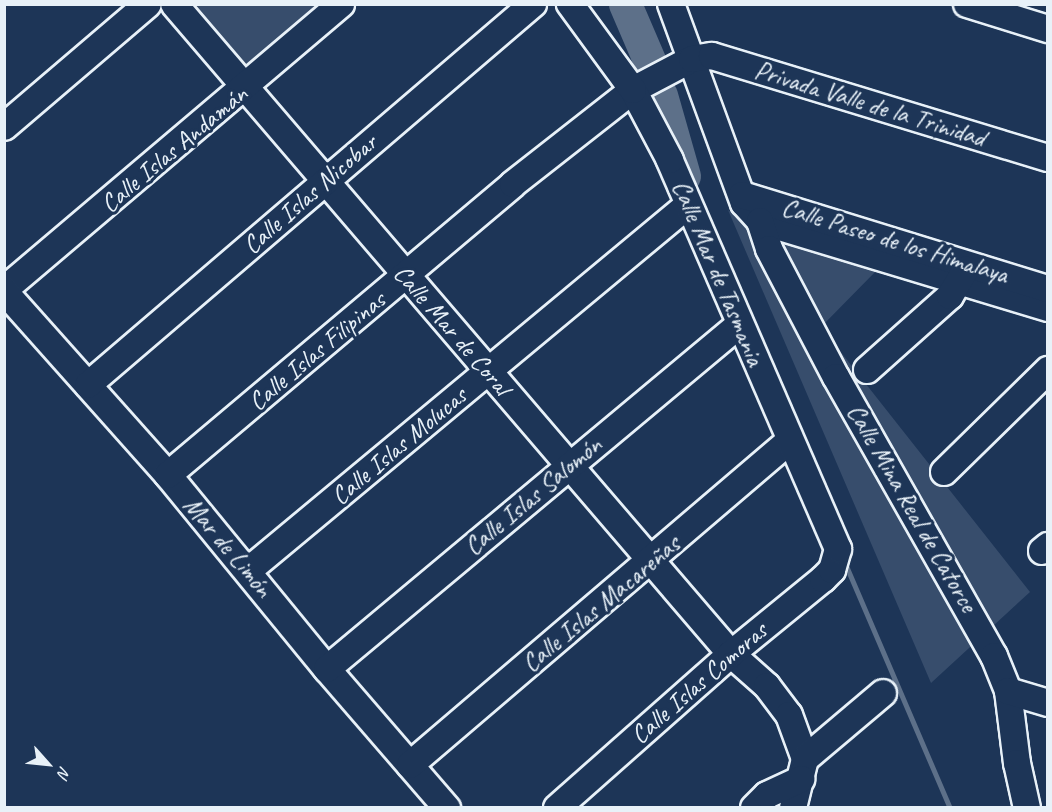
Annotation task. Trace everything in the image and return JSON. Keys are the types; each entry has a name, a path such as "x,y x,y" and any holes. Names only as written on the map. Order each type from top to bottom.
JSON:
{"street":[{"path":"4,127 147,4"},
{"name":"Calle Mar de Coral","path":"174,4 731,654 766,686 789,715 803,769"},
{"name":"Calle Islas Andamán","path":"4,290 247,88 341,4"},
{"name":"Calle Islas Nicobar","path":"88,386 325,180 533,4"},
{"name":"Calle Mar de Tasmania","path":"570,4 633,90 670,160 838,549 838,558"},
{"name":"Calle Mina Real de Catorce","path":"671,4 741,195 760,221 770,249 836,377 970,608 1008,691 1017,764 1027,807"},
{"path":"967,4 1047,29"},
{"name":"Privada Valle de la Trinidad","path":"692,59 712,56 1047,158"},
{"name":"Calle Islas Filipinas","path":"168,475 406,277 513,184 633,90 692,59"},
{"name":"Calle Paseo de los Himalaya","path":"741,195 965,273 1047,308"},
{"name":"Calle Islas Molucas","path":"249,570 688,205"},
{"name":"Calle Paseo de los Himalaya","path":"760,221 965,273 1047,289"},
{"path":"867,370 965,273"},
{"name":"Mar de Limón","path":"4,290 168,475 249,570 327,669 447,807"},
{"name":"Calle Islas Salomón","path":"327,669 740,324"},
{"path":"944,472 1047,370"},
{"name":"Calle Islas Macareñas","path":"410,765 652,562 790,441"},
{"name":"Calle Islas Comoras","path":"557,807 731,654 823,579 838,558"},
{"path":"1008,691 1047,703"},
{"path":"754,807 803,769 883,693"},
{"path":"793,807 803,769"}],"shaded area":[{"path":"192,5 323,5 249,69"},
{"path":"728,210 763,236 878,269 821,327 1030,592 931,683"}],"waterway":[{"path":"625,4 649,60"},
{"path":"661,95 684,176"},
{"path":"844,561 950,808"}]}
